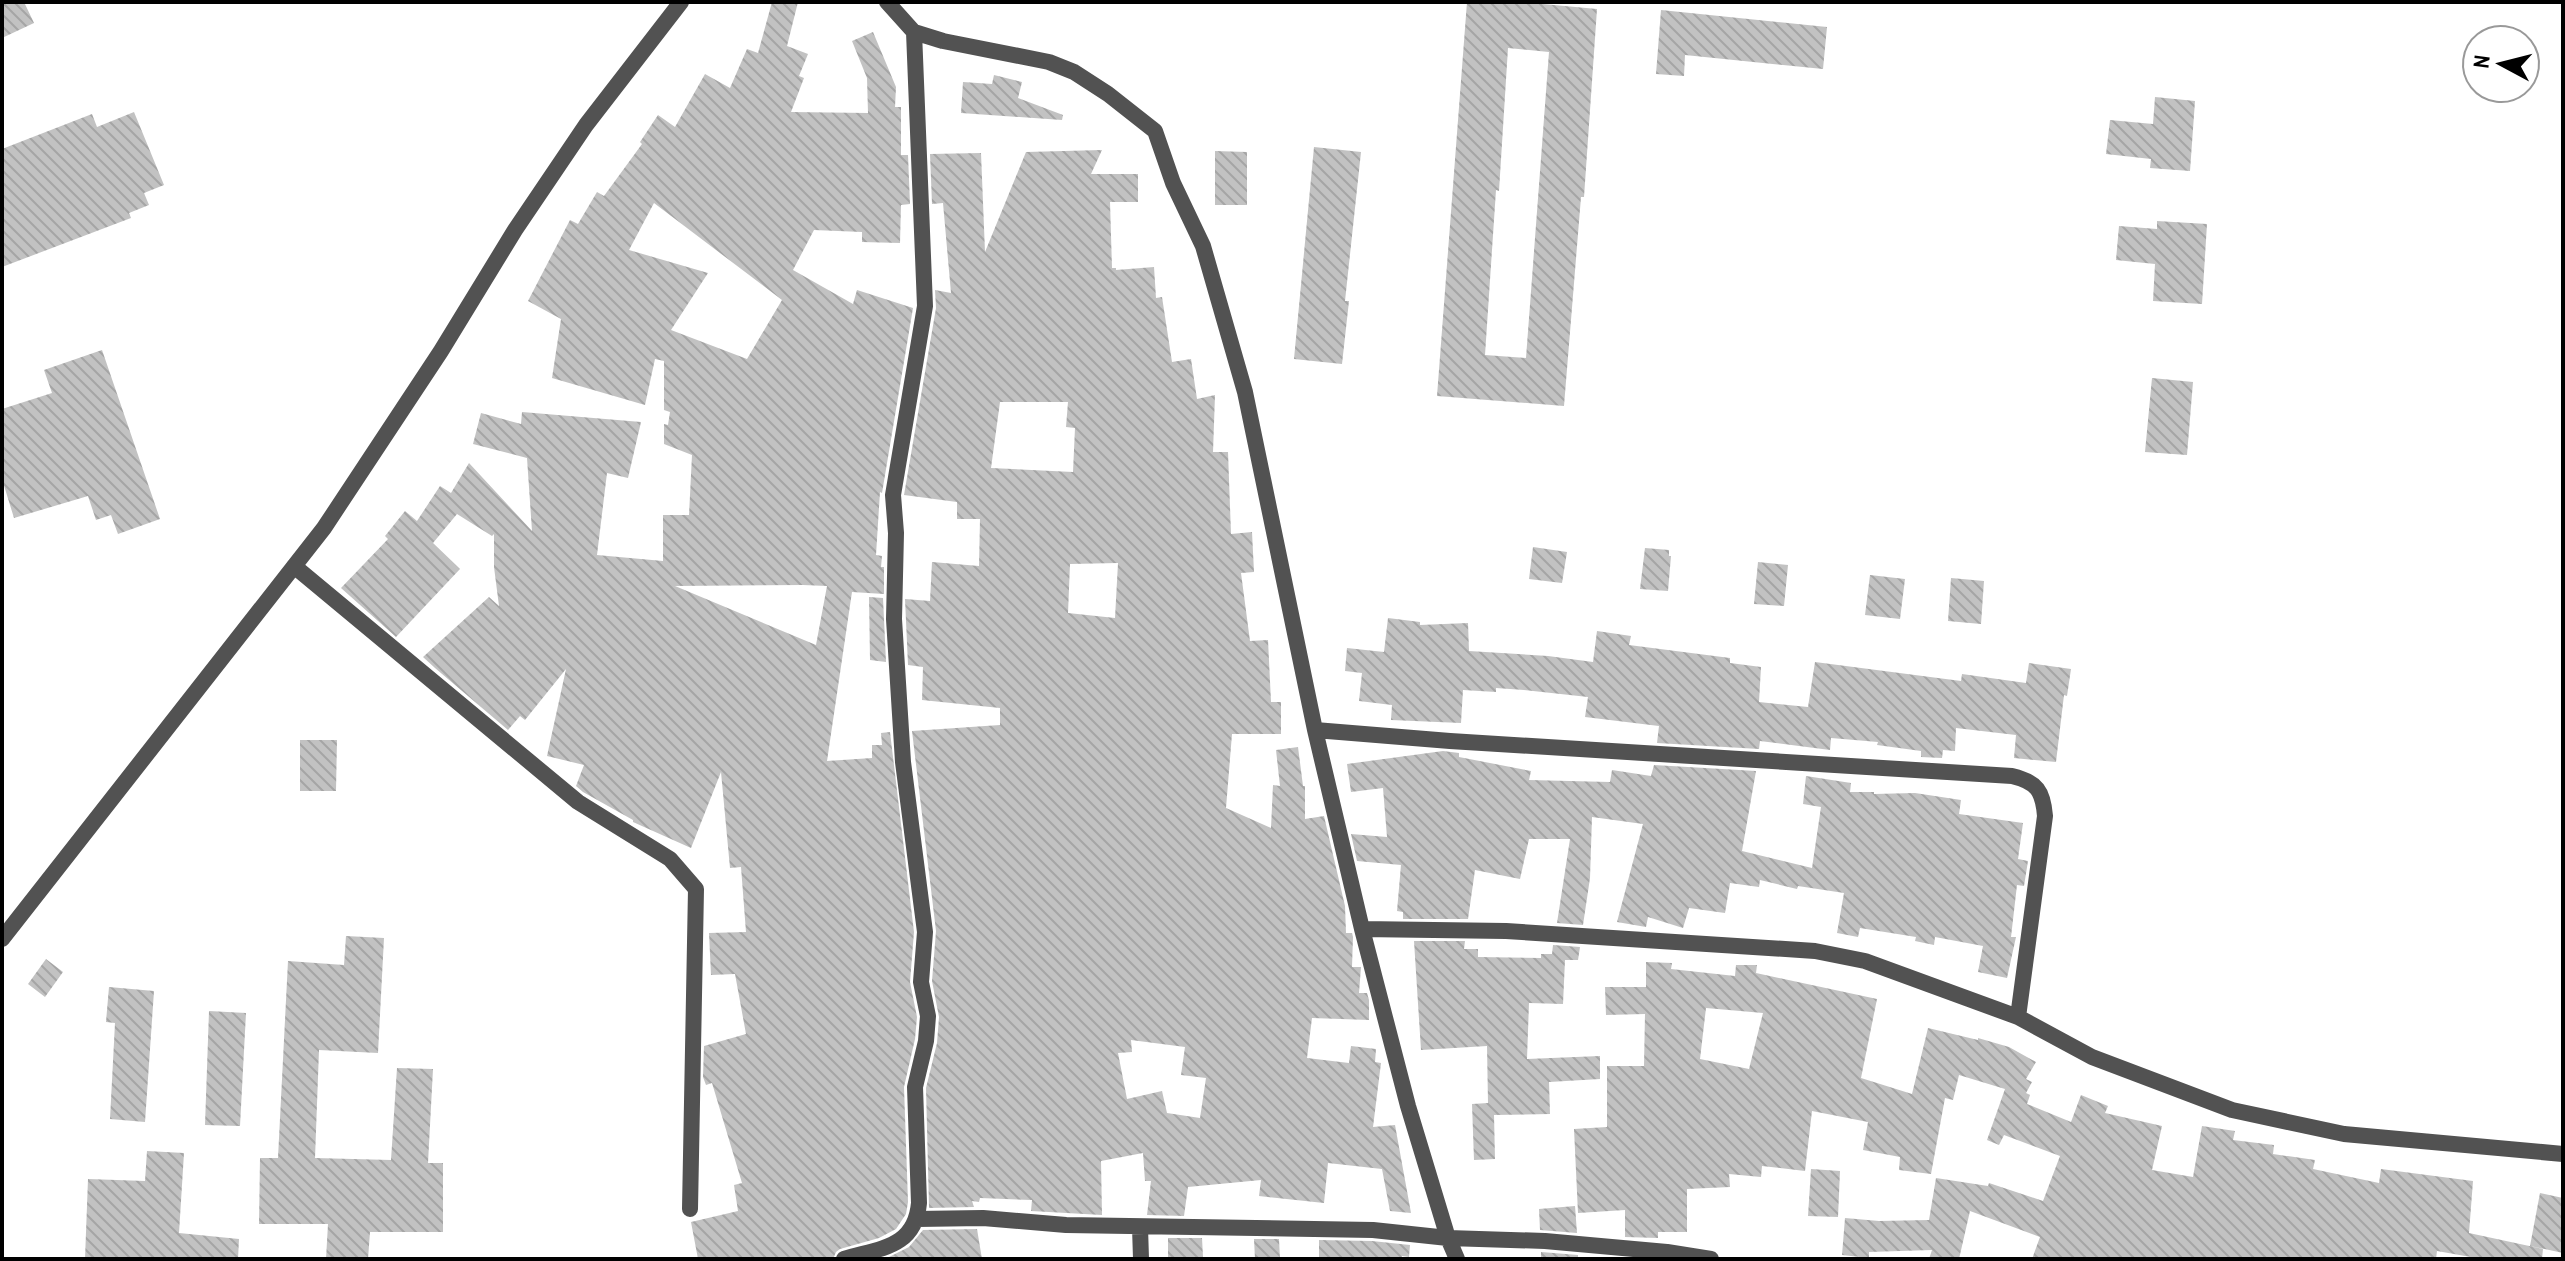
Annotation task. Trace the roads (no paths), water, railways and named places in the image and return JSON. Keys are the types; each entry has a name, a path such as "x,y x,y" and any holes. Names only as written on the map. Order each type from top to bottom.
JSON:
{"street":[{"path":"2,939 324,528 577,138 681,2"},
{"path":"887,2 914,32 943,41 1049,62 1074,72 1155,131 1173,183 1203,246 1245,392 1315,730 1362,929 1408,1106 1457,1259"},
{"path":"844,1259 901,1241 917,1219 915,1087 926,1041 928,1016 921,982 925,932 922,895 903,762 894,619 896,533 893,495 925,306 914,32"},
{"path":"294,566 578,802 670,859 696,889 690,1209"},
{"path":"1315,730 2012,776 2027,780 2037,788 2044,801 2045,816 2018,1017"},
{"path":"1362,929 1506,931 1815,951 1865,961 2018,1017 2092,1057 2232,1110 2344,1134 2563,1154"},
{"path":"917,1219 983,1218 1140,1227 1373,1230 1448,1238 1545,1241 1711,1259"},
{"path":"1140,1227 1141,1259"}]}
